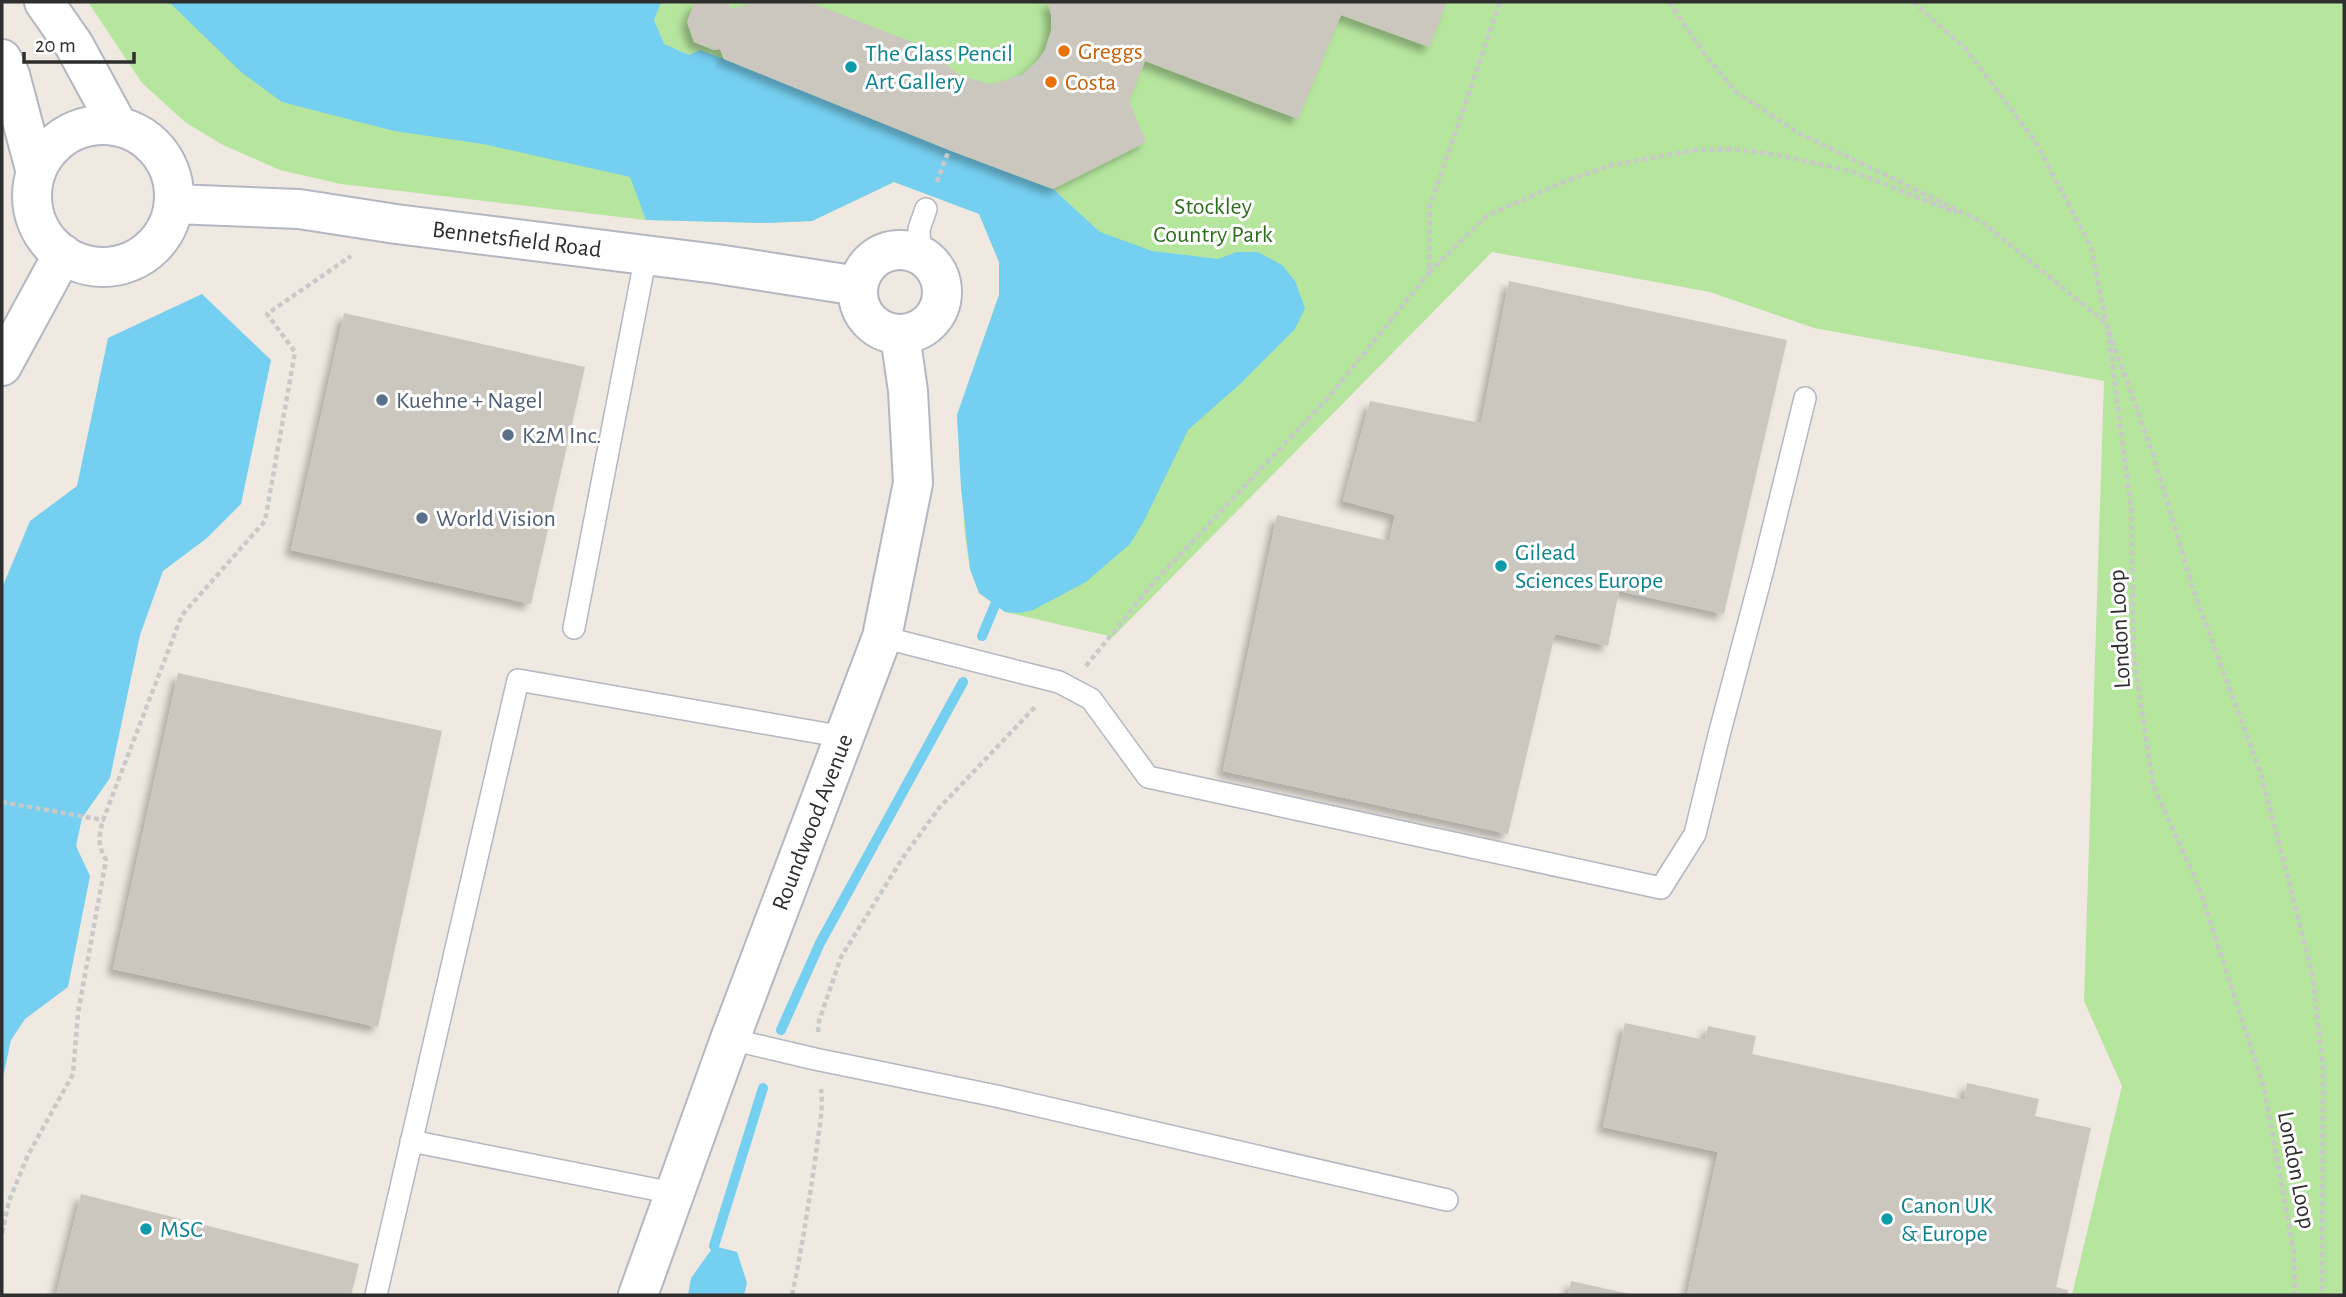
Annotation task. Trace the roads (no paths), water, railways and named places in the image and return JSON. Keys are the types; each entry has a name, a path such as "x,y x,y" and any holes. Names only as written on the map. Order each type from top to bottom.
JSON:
{"street":[{"path":"44,2 74,46 118,126"},
{"path":"2,59 10,75 36,173"},
{"path":"101,125 118,126 138,134 154,146 167,163 173,183 174,204 170,220 163,234 140,257 109,266 77,262 50,242 39,226 32,191 36,173 43,157 68,134 101,125"},
{"name":"Bennetsfield Road","path":"174,204 299,209 858,286"},
{"path":"907,250 931,263 943,288 942,302 927,326 900,335 886,332 874,325 864,314 859,301 858,286 862,273 881,254 907,250"},
{"path":"2,366 63,254"},
{"name":"Roundwood Avenue","path":"638,1295 730,1039 882,638 913,483 908,391 900,335"}],"lane":[{"path":"920,255 919,229 926,209"},
{"path":"574,628 646,255"},
{"path":"882,638 1059,682 1091,699 1148,777 1661,888 1695,834 1805,398"},
{"path":"376,1295 519,680 844,737"},
{"path":"730,1039 996,1096 1447,1200"},
{"path":"411,1140 673,1193"}],"water":[{"path":"169,2 661,2 654,20 664,44 689,55 700,50 1053,189 1100,232 1152,251 1218,259 1237,252 1258,252 1282,265 1295,281 1305,308 1295,329 1240,384 1188,430 1130,544 1086,582 1033,610 1005,612 979,593 970,569 961,488 957,415 999,295 999,262 979,214 894,182 812,221 765,223 646,220 630,177 483,144 394,131 282,102 241,72"},
{"path":"202,294 271,360 241,504 207,538 163,571 140,635 110,778 82,818 76,846 90,876 68,987 25,1019 11,1040 2,1082 2,588 30,521 77,486 108,338"},
{"path":"714,1246 737,1252 747,1283 744,1295 688,1295 691,1278"}],"waterway":[{"path":"982,636 995,605"},
{"path":"781,1030 820,943 963,682"},
{"path":"714,1246 763,1088"}],"place":[{"name":"Greggs","path":"1064,51"},
{"name":"The Glass Pencil Art Gallery","path":"851,67"},
{"name":"Costa","path":"1051,82"},
{"name":"Kuehne + Nagel","path":"382,400"},
{"name":"K2M Inc.","path":"508,435"},
{"name":"World Vision","path":"422,518"},
{"name":"Gilead Sciences Europe","path":"1501,566"},
{"name":"Canon UK & Europe","path":"1887,1219"},
{"name":"MSC","path":"146,1229"}],"park label":[{"name":"Stockley Country Park","path":"1213,220"}]}
